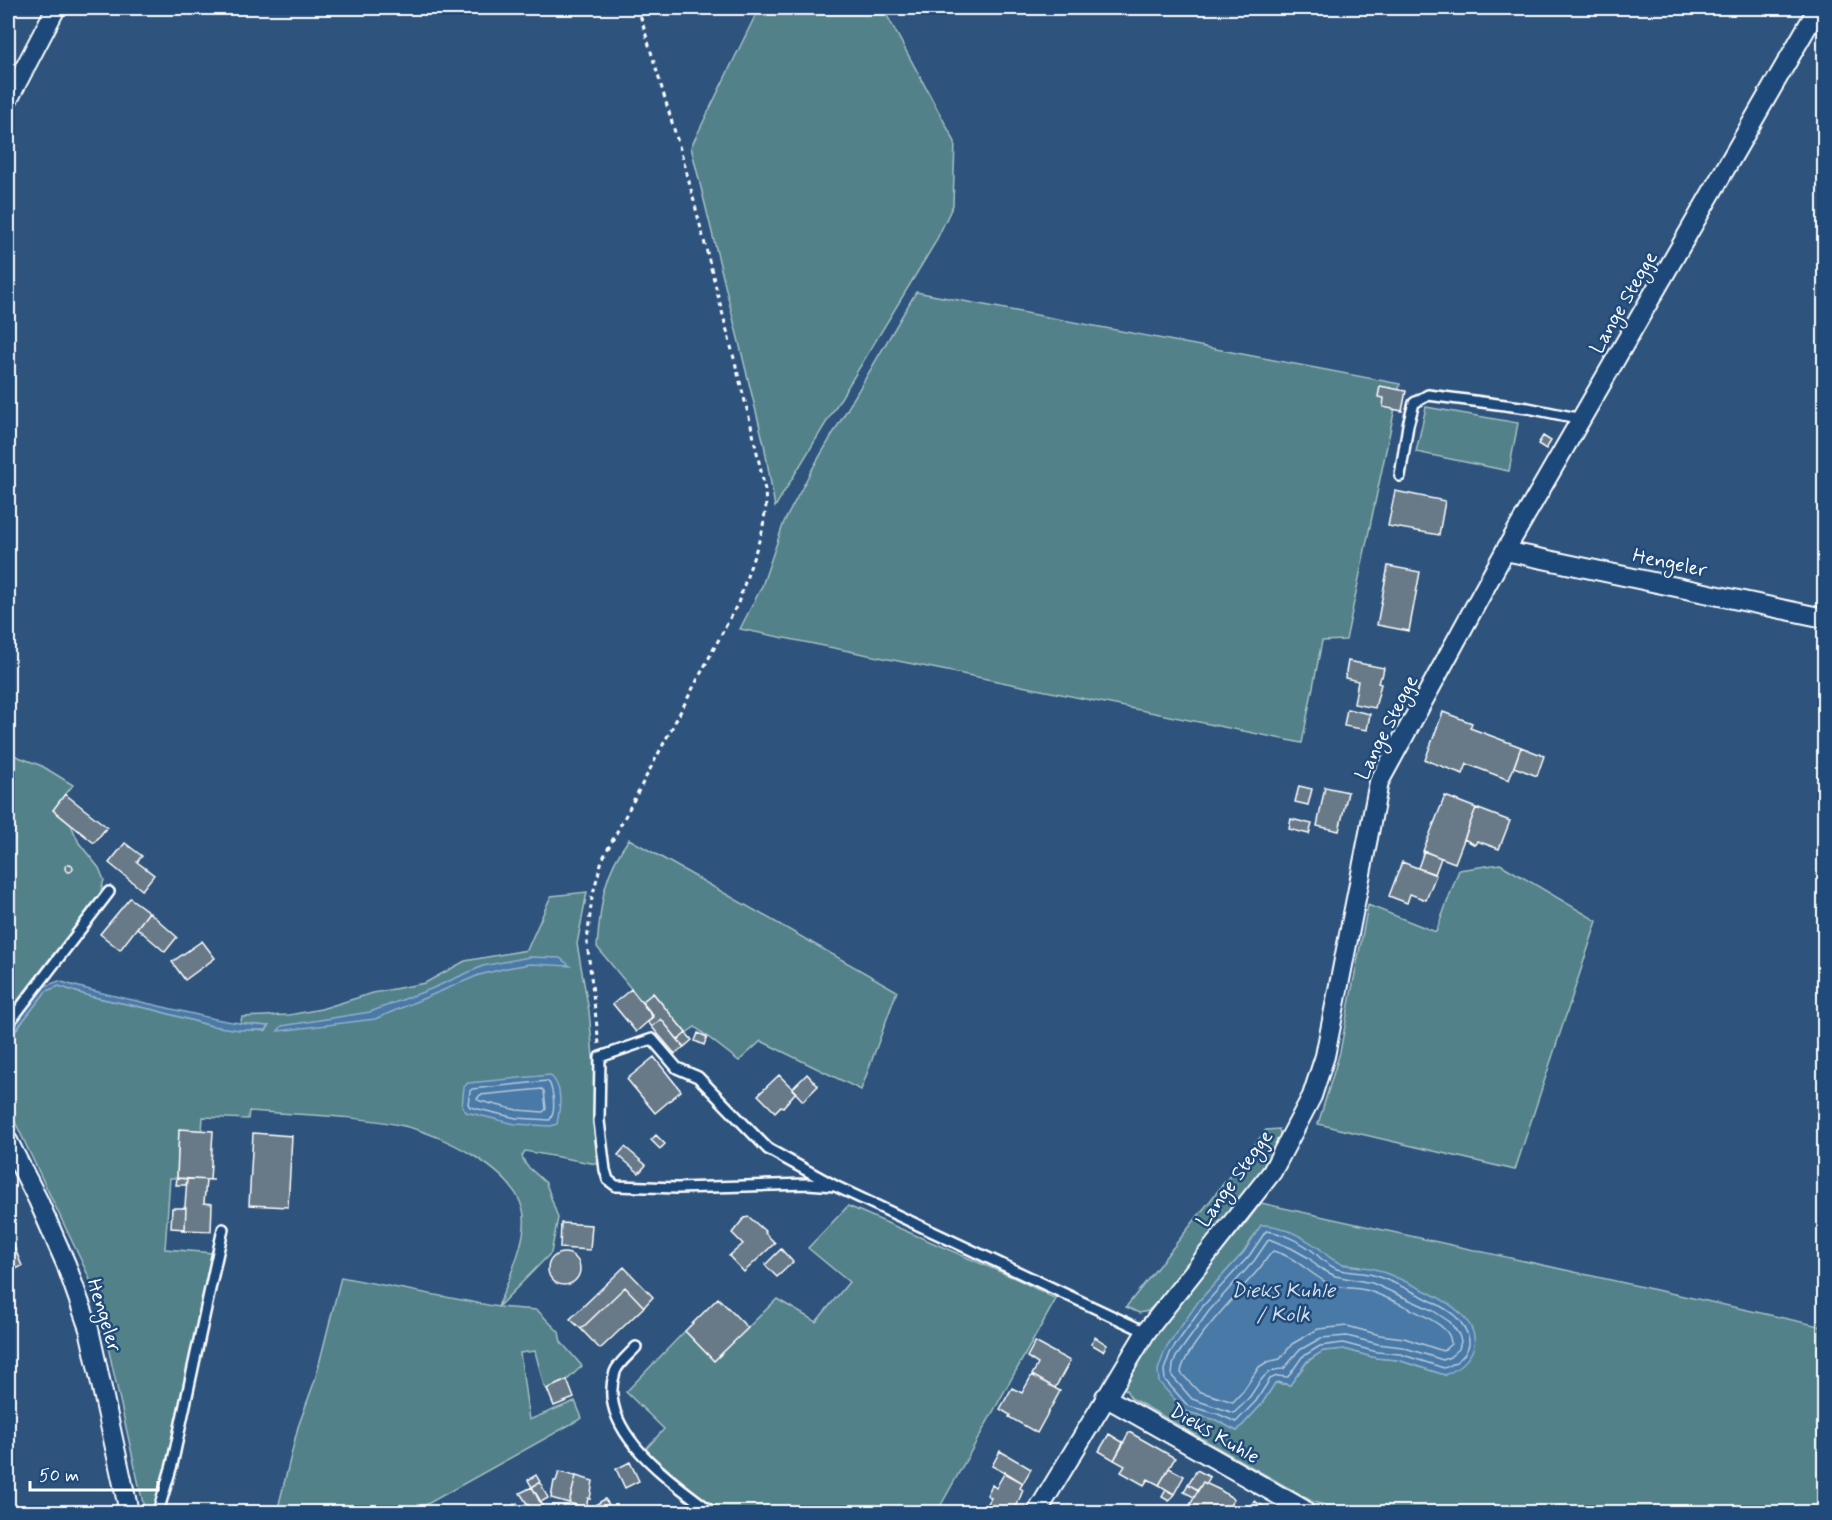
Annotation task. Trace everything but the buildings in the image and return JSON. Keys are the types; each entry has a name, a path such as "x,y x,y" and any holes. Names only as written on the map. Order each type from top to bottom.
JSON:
{"street":[{"path":"8,100 56,8"},
{"name":"Lange Stegge","path":"1037,1512 1146,1332 1272,1172 1312,1096 1325,1056 1379,782 1505,551 1818,8"},
{"name":"Hengeler","path":"1505,551 1824,618"},
{"name":"Hengeler","path":"8,1141 38,1200 61,1253 89,1329 129,1512"},
{"name":"Dieks Kuhle","path":"1105,1397 1303,1509"}],"lane":[{"path":"1400,476 1414,403 1428,395 1528,408 1582,419"},
{"path":"8,1024 109,892"},
{"path":"835,1186 808,1184 677,1188 616,1186 608,1180 605,1170 599,1121 600,1057 652,1039 677,1068 698,1077 768,1149 835,1186 1146,1332"},
{"path":"158,1512 172,1466 223,1229"},
{"path":"636,1347 615,1369 611,1391 615,1409 625,1431 646,1459 712,1512"}],"path":[{"path":"600,1057 587,942 592,897 602,860 738,603 762,532 766,507 765,490 749,417 685,166 638,8"}],"green space":[{"path":"759,8 883,8 955,142 953,205 935,243 775,507 764,444 691,147"},
{"path":"916,292 1400,384 1346,640 1322,641 1302,743 740,629 762,586 784,522 811,471"},
{"path":"1426,407 1518,423 1509,471 1416,452"},
{"path":"8,753 42,766 73,785 53,810 71,825 79,843 99,868 104,880 100,894 8,1013"},
{"path":"629,839 897,991 861,1090 761,1041 739,1061 695,1027 686,1033 653,993 642,1002 597,947 604,891 613,865"},
{"path":"1500,864 1597,921 1515,1170 1318,1124 1340,1052 1368,905 1436,932 1459,870"},
{"path":"587,892 577,944 589,1011 595,1080 594,1128 597,1164 525,1151 522,1156 526,1165 546,1183 558,1218 551,1253 498,1307 521,1246 523,1210 517,1195 506,1181 474,1156 456,1146 420,1131 385,1122 346,1117 249,1111 248,1119 203,1117 202,1131 179,1130 177,1178 170,1178 165,1249 213,1253 156,1512 145,1512 101,1316 89,1277 8,1107 8,1040 46,991 59,986 89,996 155,1010 212,1026 266,1031 269,1026 240,1024 242,1017 289,1015 321,1009 373,993 425,983 465,961 527,950 551,896"},
{"path":"1279,1129 1281,1139 1248,1190 1160,1299 1148,1311 1139,1313 1126,1307 1266,1130"},
{"path":"1261,1203 1824,1327 1824,1512 1351,1512 1313,1502 1131,1398 1124,1387 1157,1329","holes":["1257,1231 1318,1247 1326,1256 1341,1264 1360,1266 1445,1375 1398,1360 1376,1358 1344,1349 1323,1351 1307,1362 1290,1385 1275,1383 1261,1405 1237,1431 1216,1420 1185,1411 1198,1302 1244,1252"]},
{"path":"848,1206 1019,1280 1056,1299 937,1512 719,1512 645,1450 664,1429 626,1392 685,1331 714,1361 777,1299 816,1322 849,1282 808,1248"},
{"path":"341,1277 498,1307 537,1310 559,1332 561,1342 582,1366 567,1380 547,1389 544,1386 535,1351 520,1353 529,1420 575,1401 582,1418 413,1512 277,1512 298,1427 315,1380"}],"water":[{"path":"529,957 560,958 570,966 530,964 507,968 479,975 375,1019 278,1031 282,1026 370,1012 483,966"},
{"path":"59,981 200,1016 269,1026 266,1030 239,1030 212,1026 155,1010 89,996 59,986 46,991 8,1040 8,1031 42,987"},
{"path":"550,1075 559,1092 560,1105 557,1124 551,1126 515,1124 466,1112 462,1106 464,1087 468,1083"},
{"name":"Dieks Kuhle / Kolk","path":"1261,1225 1275,1226 1297,1235 1338,1262 1378,1270 1443,1300 1459,1312 1472,1330 1474,1339 1470,1356 1464,1363 1445,1375 1398,1360 1376,1358 1344,1349 1323,1351 1307,1361 1290,1385 1275,1383 1261,1405 1237,1431 1216,1420 1185,1411 1159,1382 1158,1370 1165,1350 1198,1302 1244,1252"}]}
